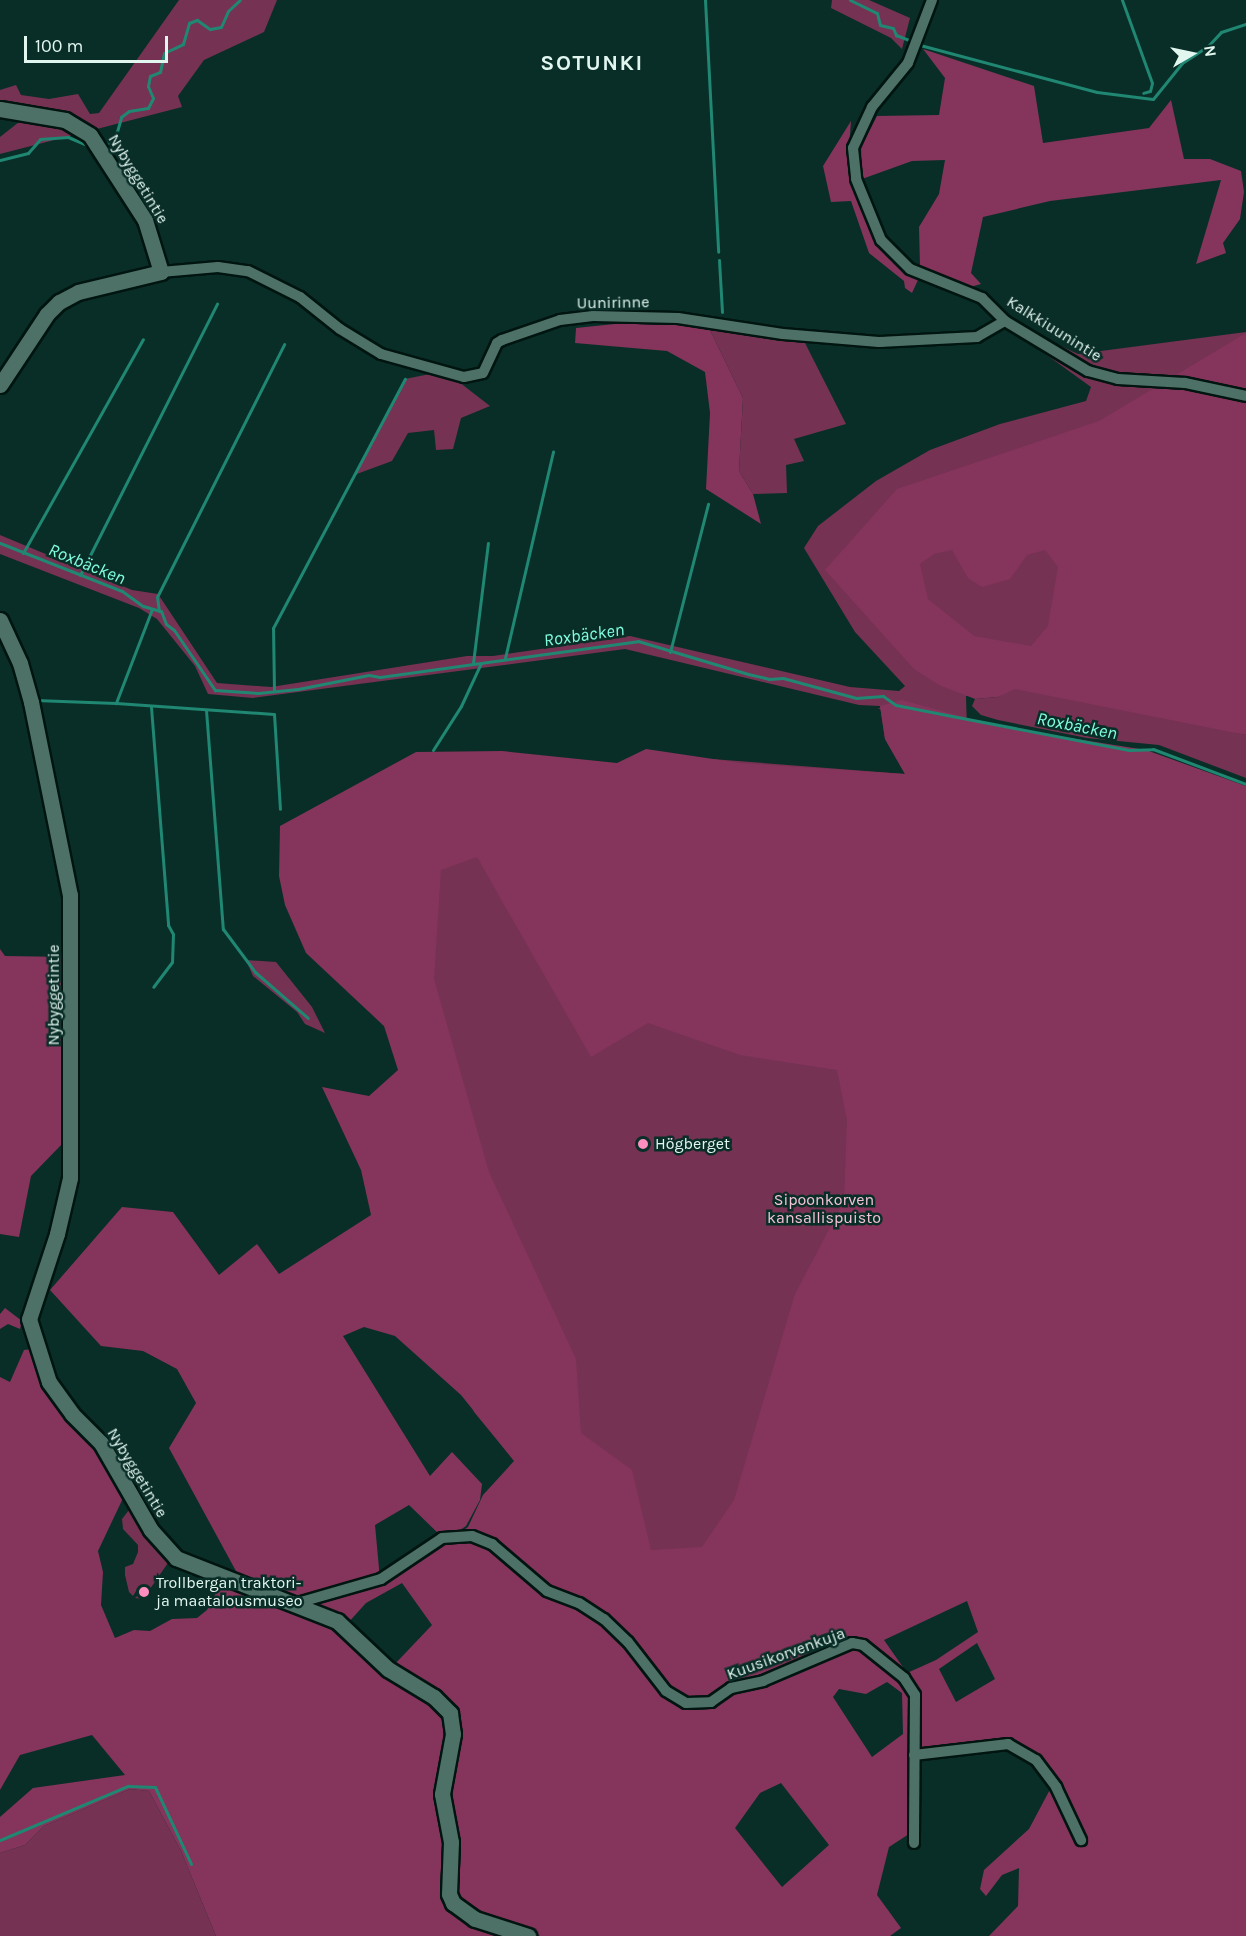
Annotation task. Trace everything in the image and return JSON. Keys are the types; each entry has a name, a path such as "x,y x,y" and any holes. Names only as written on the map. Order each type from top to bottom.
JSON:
{"street":[{"name":"Kalkkiuunintie","path":"932,0 908,63 862,125 853,148 856,179 870,218 893,255 930,278 982,298 1005,321 1104,377 1185,383 1246,396"},
{"name":"Nybyggetintie","path":"0,109 65,120 79,126 95,141 149,228 161,272"},
{"name":"Uunirinne","path":"161,272 218,267 248,271 300,297 340,329 381,354 464,377 483,373 497,343 502,340 560,320 593,316 678,318 783,334 879,342 977,337 1005,321"},
{"path":"0,384 47,314 59,302 78,292 161,272"},
{"name":"Nybyggetintie","path":"0,620 20,663 43,753 67,866 73,952 70,1178 57,1233 31,1304 31,1330 58,1397 101,1443 151,1530 176,1558 337,1622 388,1669 434,1697 450,1713 453,1734 442,1794 451,1842 449,1894 453,1904 475,1919 528,1936"},
{"name":"Kuusikorvenkuja","path":"294,1605 381,1580 442,1538 483,1538 547,1591 579,1603 604,1619 628,1642 666,1691 686,1703 711,1702 731,1688 772,1678 852,1643 863,1645 904,1678 915,1695 914,1843"},
{"path":"914,1755 1008,1744 1036,1760 1056,1787 1081,1840"}],"green space":[{"path":"179,0 277,0 264,32 204,60 178,96 182,107 0,154 0,137 19,122 0,116 0,90 16,85 21,95 49,99 78,94 90,114 99,113"},
{"path":"832,0 869,0 910,18 902,49 891,38 831,8"},
{"name":"Sipoonkorven kansallispuisto","path":"1016,325 1078,354 1246,332 1246,733 1230,731 1246,735 1246,778 1159,745 1087,738 998,720 981,715 972,706 975,699 998,697 1006,692 966,696 968,766 1158,1424 728,1719 474,1412 377,1202 439,1170 397,1038 310,955 326,807 495,861 712,759 905,774 885,739 880,706 859,705 625,649 253,698 208,694 195,666 157,619 139,608 0,554 0,535 132,590 158,594 217,683 271,687 467,656 493,656 630,636 850,687 899,691 905,686 855,632 804,548 818,526 876,481 930,450 1000,424 1086,401 1091,387 1015,332"},
{"path":"710,330 804,341 846,424 794,439 804,461 786,465 787,493 753,494 739,471 743,398"},
{"path":"430,374 459,382 490,406 461,418 453,449 436,450 434,430 408,433 392,461 354,475 405,379"},
{"path":"246,960 276,962 312,1007 325,1033 305,1024 297,1012 253,976"},
{"path":"129,1510 135,1511 170,1560 143,1599 135,1598 143,1591 139,1586 133,1596 129,1592 125,1575 125,1567 133,1564 138,1552 138,1545 123,1529 122,1519"},
{"path":"130,1789 149,1791 181,1851 216,1936 0,1936 0,1853 25,1845 44,1826"}],"shaded area":[{"path":"923,49 1034,86 1043,143 1149,128 1171,100 1184,159 1210,159 1241,171 1244,192 1240,219 1223,243 1226,253 1196,264 1221,180 1050,201 983,217 971,273 981,284 970,287 920,267 919,227 939,194 945,160 912,161 862,179 861,147 877,116 939,115 945,78"},
{"path":"851,121 849,148 855,192 874,236 918,280 912,293 905,288 904,281 869,253 851,201 831,202 823,166"},
{"path":"653,320 710,330 743,398 739,471 753,494 761,524 706,489 710,413 705,372 667,351 575,343 576,328"},
{"path":"1246,333 1246,735 1015,689 998,697 975,699 939,685 914,669 825,570 897,489 1099,421","holes":["952,550 968,578 982,587 1010,579 1027,555 1045,550 1058,567 1048,626 1031,646 974,636 928,599 920,564 934,554"]},
{"path":"902,700 1000,727 1146,750 1246,786 1246,1936 989,1936 1018,1906 1019,1868 1002,1875 986,1896 980,1889 984,1870 1029,1829 1055,1780 1039,1756 1010,1738 910,1749 909,1834 889,1847 877,1895 901,1928 890,1936 540,1936 477,1913 458,1900 455,1892 448,1794 458,1722 393,1666 432,1625 402,1583 366,1603 347,1624 306,1603 381,1580 457,1535 468,1527 483,1495 514,1461 461,1395 395,1336 364,1327 343,1336 430,1476 452,1452 482,1484 480,1500 466,1526 453,1535 442,1537 409,1505 375,1525 380,1579 300,1601 243,1584 169,1448 196,1403 177,1369 143,1351 101,1346 50,1290 122,1207 173,1212 219,1275 257,1244 279,1274 371,1215 361,1170 322,1087 369,1096 398,1070 384,1026 306,953 285,905 279,876 280,826 416,752 502,751 617,763 646,749 740,763 905,774 885,739 880,706","holes":["477,857 591,1057 648,1023 740,1055 837,1070 847,1120 844,1201 795,1294 734,1500 702,1547 651,1550 632,1470 581,1433 576,1359 489,1172 434,979 441,870","967,1601 978,1632 936,1660 907,1673 884,1640","977,1643 995,1679 956,1702 939,1669","887,1682 902,1693 903,1734 872,1757 833,1697 839,1689 866,1694","781,1783 829,1845 782,1887 735,1828 760,1793"]},
{"path":"0,949 5,956 68,957 64,1142 31,1176 19,1237 0,1234"},
{"path":"5,1308 22,1321 20,1329 8,1324 0,1329 0,1314"},
{"path":"32,1349 125,1494 98,1551 103,1572 101,1605 115,1638 134,1630 150,1631 172,1619 197,1618 207,1610 221,1583 334,1626 444,1716 446,1745 438,1767 436,1794 445,1843 443,1896 513,1936 216,1936 181,1851 149,1791 130,1789 44,1826 25,1845 0,1853 0,1817 33,1788 125,1775 92,1735 20,1755 0,1790 0,1377 10,1382 24,1350"}],"waterway":[{"path":"105,146 116,135 121,117 129,111 148,108 153,98 148,86 150,76 160,72 164,53 183,44 189,23 197,20 210,29 221,27 228,11 240,0"},
{"path":"705,0 718,252"},
{"path":"850,0 877,13 880,25 893,28 896,35 912,41"},
{"path":"1122,0 1152,83 1150,91 1143,93"},
{"path":"920,45 1097,92 1153,99 1182,63 1208,46 1221,32 1246,24"},
{"path":"0,160 28,153 40,139 68,137 92,147"},
{"path":"719,260 722,312"},
{"path":"80,575 217,304"},
{"path":"23,553 143,339"},
{"path":"159,611 157,597 284,344"},
{"path":"274,690 273,628 405,379"},
{"path":"505,658 553,451"},
{"path":"670,652 708,504"},
{"name":"Roxbäcken","path":"0,543 122,591 143,606 161,611 166,624 174,630 215,690 258,693 298,689 369,675 380,677 638,641 748,674 769,679 783,678 856,698 883,696 896,705 957,717 1129,750 1153,749 1246,784"},
{"path":"473,663 488,543"},
{"path":"152,609 116,703 274,714 280,809"},
{"path":"433,750 461,706 481,663"},
{"path":"35,700 116,703"},
{"path":"151,707 168,925 173,934 172,962 153,987"},
{"path":"206,710 223,929 255,972 308,1018"},
{"path":"0,1840 128,1786 155,1787 191,1864"}],"place":[{"name":"Högberget","path":"643,1144"},
{"name":"Trollbergan traktori- ja maatalousmuseo","path":"144,1592"}],"district":[{"name":"SOTUNKI","path":"592,64"}]}
